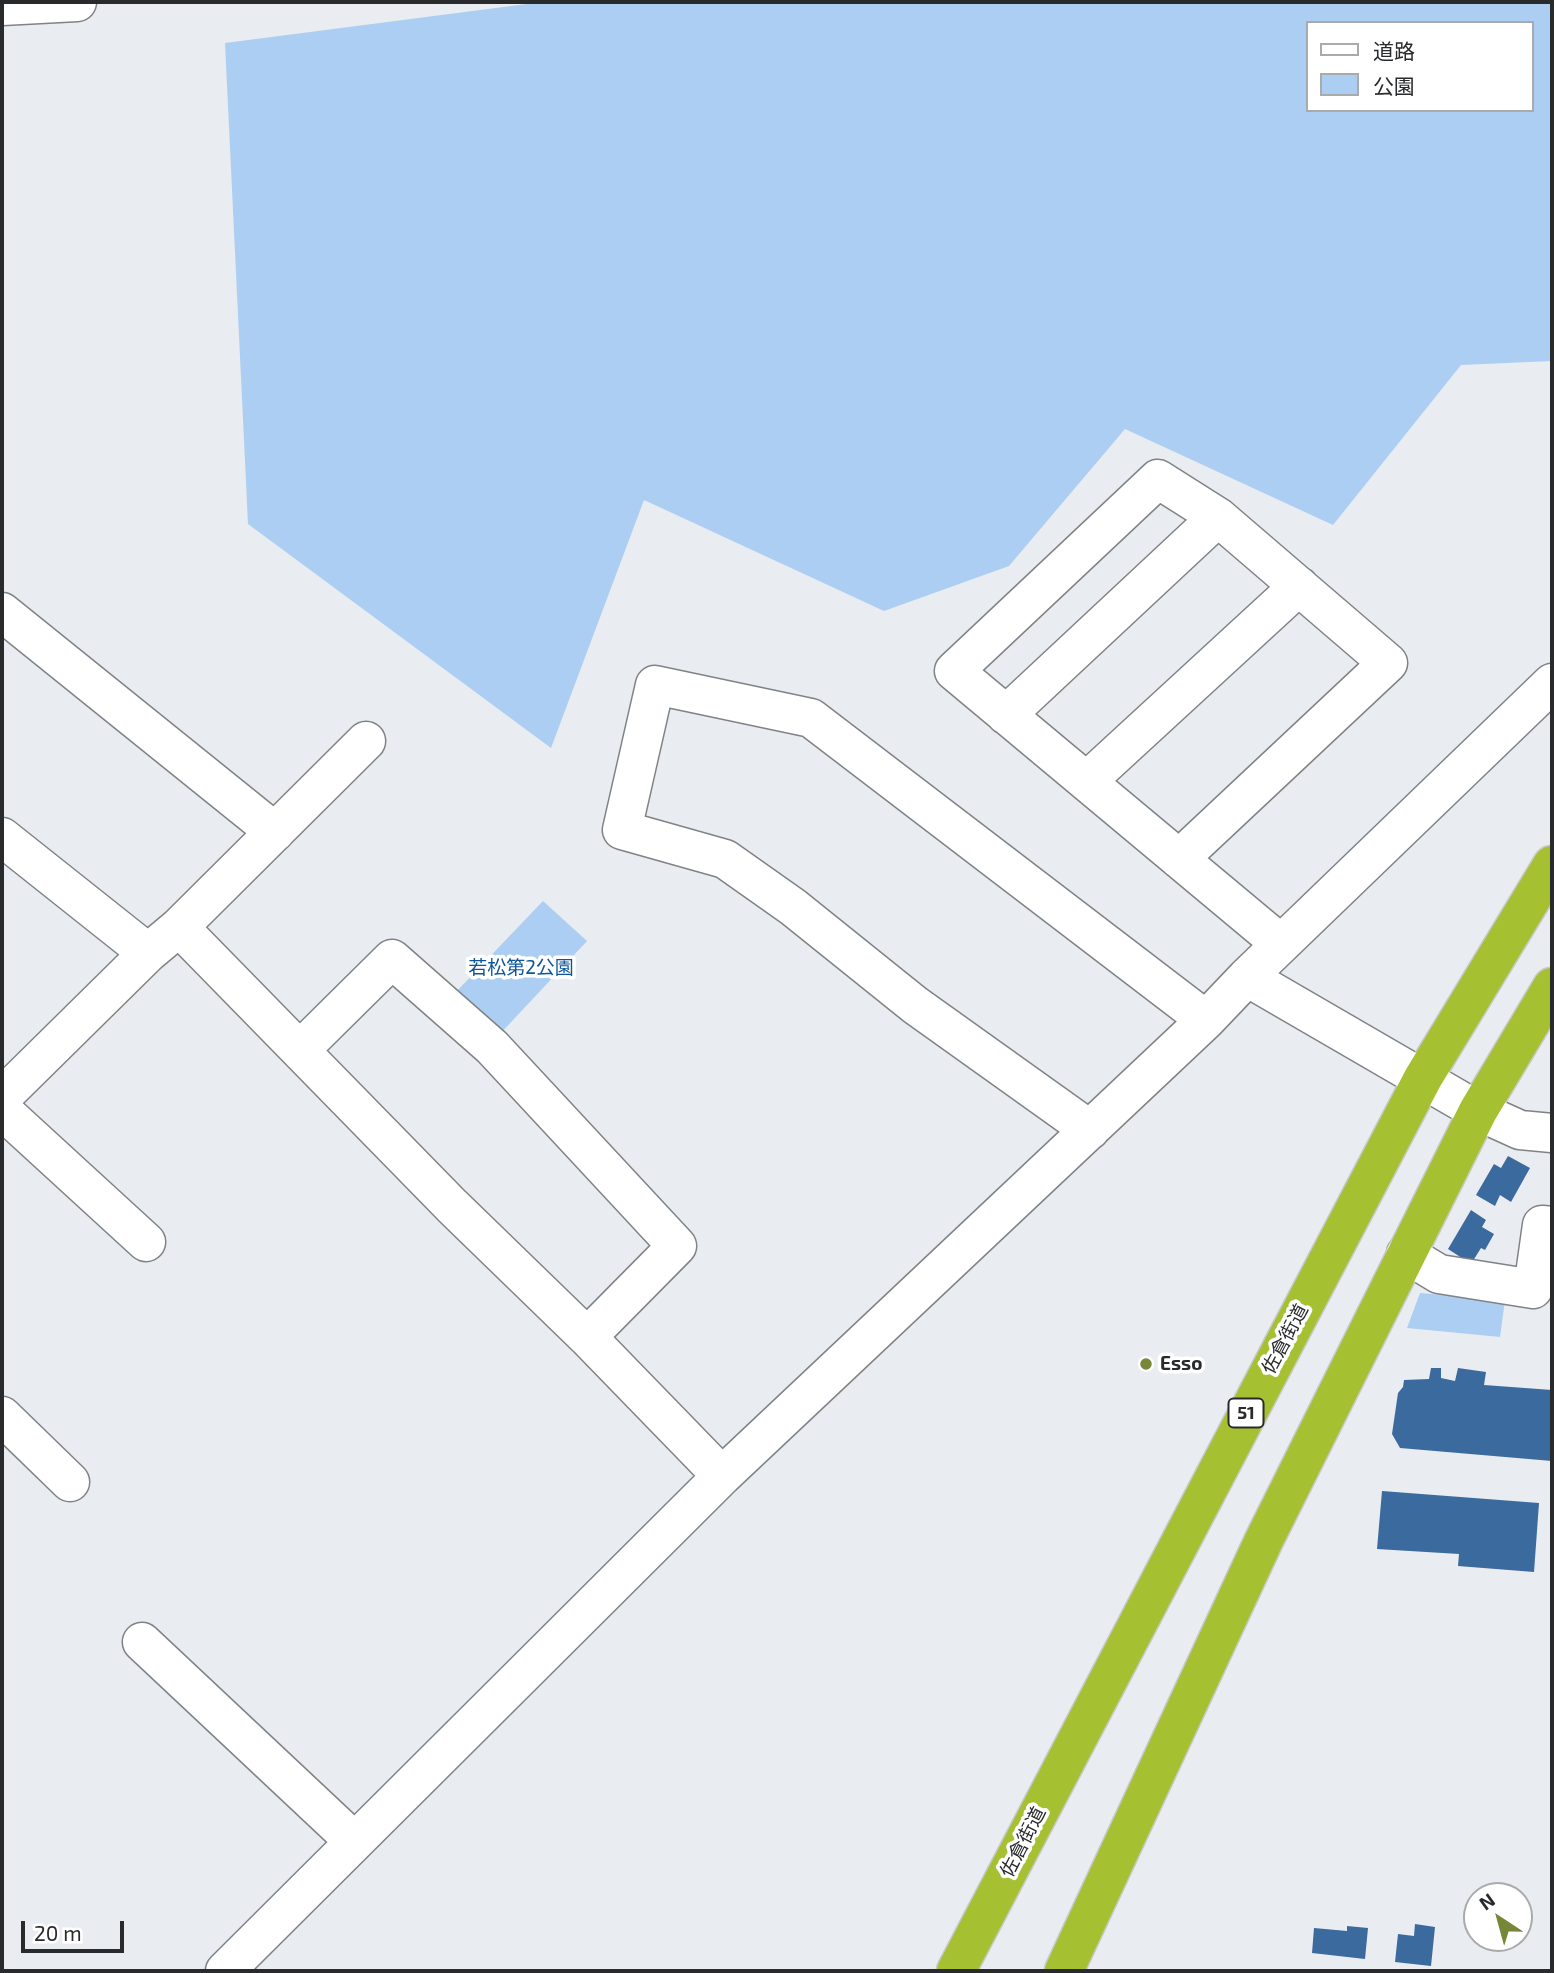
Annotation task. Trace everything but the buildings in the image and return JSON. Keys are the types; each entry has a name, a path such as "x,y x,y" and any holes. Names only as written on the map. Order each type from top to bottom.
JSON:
{"highway":[{"name":"佐倉街道","path":"956,1971 1423,1078 1552,865"},
{"path":"1064,1971 1264,1540 1478,1111 1552,987"}],"street":[{"path":"2,6 77,2"},
{"path":"1180,859 1388,663 1218,517 1158,480 954,671 1281,944"},
{"path":"1006,715 1218,517"},
{"path":"1087,781 1299,586"},
{"path":"2,612 275,831"},
{"path":"225,1971 723,1476 1206,1020 1247,977 1552,683"},
{"path":"1090,1130 915,1004 793,907 725,859 622,830 655,685 811,718 1206,1020"},
{"path":"2,1097 148,953 179,927 366,741"},
{"path":"2,837 148,953"},
{"path":"179,927 452,1206 587,1337 723,1476"},
{"path":"301,1049 393,960 492,1047 677,1246 587,1337"},
{"path":"1247,977 1478,1111 1520,1130 1552,1133"},
{"path":"2,1110 146,1242"},
{"path":"1406,1254 1440,1274 1533,1289 1542,1225 1552,1226"},
{"path":"2,1416 70,1482"},
{"path":"142,1642 354,1841"}],"green space":[{"path":"542,2 1552,2 1552,361 1461,365 1333,525 1125,429 1009,566 884,611 644,500 551,748 248,524 225,43"},
{"name":"若松第2公園","path":"543,901 587,941 499,1035 455,993"},
{"path":"1420,1293 1505,1300 1500,1337 1407,1328"}],"place":[{"name":"Esso","path":"1146,1364"}]}
